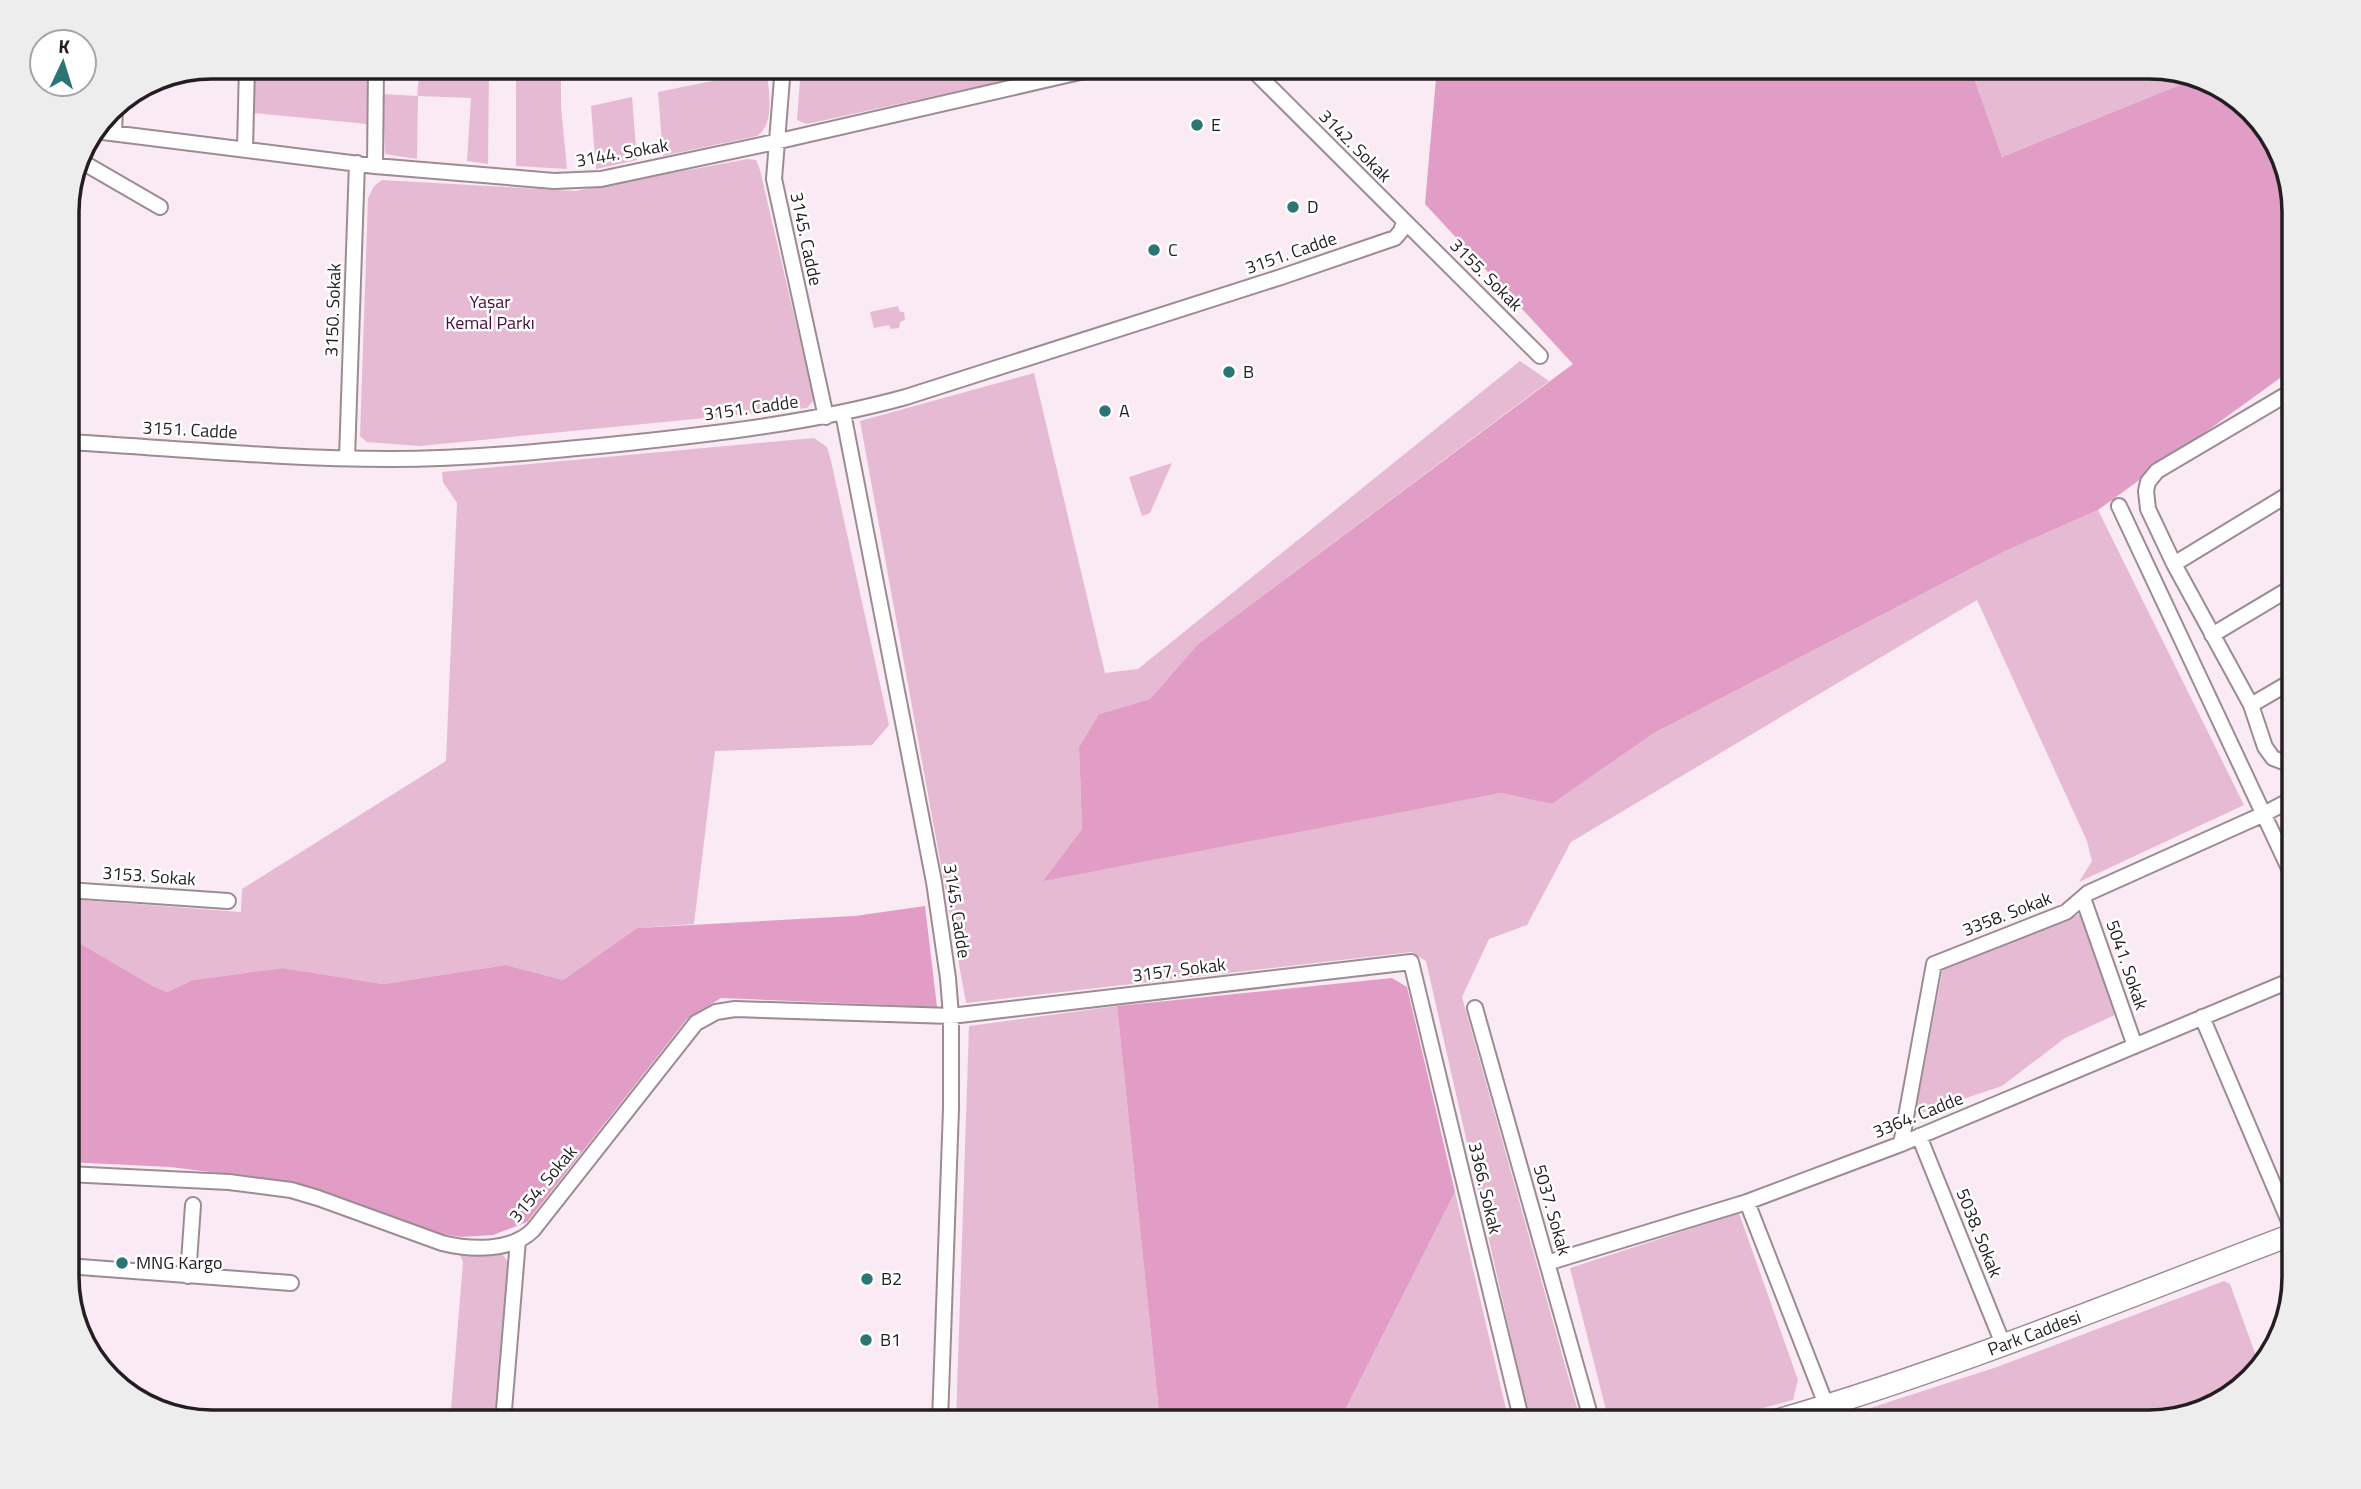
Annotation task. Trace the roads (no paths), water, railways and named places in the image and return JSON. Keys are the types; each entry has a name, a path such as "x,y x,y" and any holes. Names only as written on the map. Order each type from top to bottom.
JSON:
{"street":[{"path":"245,149 247,79"},
{"path":"375,166 376,79"},
{"name":"3145. Cadde","path":"782,79 775,142 775,186 826,416"},
{"name":"3144. Sokak","path":"105,132 375,166 578,181 601,179 775,142 1041,79"},
{"name":"3142. Sokak","path":"1263,79 1404,222"},
{"path":"114,122 114,133"},
{"name":"3150. Sokak","path":"347,458 357,163"},
{"path":"87,165 160,207"},
{"name":"3155. Sokak","path":"1404,222 1540,356"},
{"name":"3151. Cadde","path":"79,443 347,458 442,458 550,451 696,435 826,416 905,397 1281,277 1395,238 1404,222"},
{"path":"2282,397 2157,471 2148,482 2146,491 2148,509 2174,564 2251,705 2265,747 2273,758 2282,761"},
{"name":"3145. Cadde","path":"843,413 934,882 951,1016 940,1410"},
{"path":"2174,564 2282,498"},
{"path":"2119,506 2282,853"},
{"path":"2212,635 2282,593"},
{"path":"2251,705 2282,687"},
{"name":"3358. Sokak","path":"1901,1144 1934,964 2066,912 2088,893 2282,804"},
{"name":"3153. Sokak","path":"79,891 228,901"},
{"name":"5041. Sokak","path":"2083,898 2135,1046"},
{"name":"3157. Sokak","path":"951,1016 1411,962"},
{"name":"3366. Sokak","path":"1411,962 1519,1410"},
{"name":"3364. Cadde","path":"1547,1263 1747,1202 1901,1144 2282,984"},
{"name":"5037. Sokak","path":"1475,1008 1588,1410"},
{"name":"3154. Sokak","path":"79,1175 261,1185 318,1198 453,1245 496,1246 518,1240 533,1230 696,1023 706,1017 716,1012 735,1009 951,1016"},
{"path":"2202,1017 2282,1205"},
{"name":"5038. Sokak","path":"1919,1136 2003,1344"},
{"path":"1747,1202 1827,1407"},
{"path":"188,1276 193,1205"},
{"name":"Park Caddesi","path":"1817,1410 2003,1344 2282,1238"},
{"path":"504,1410 518,1240"},
{"path":"79,1267 291,1283"}],"place":[{"name":"E","path":"1197,125"},
{"name":"D","path":"1293,207"},
{"name":"C","path":"1154,250"},
{"name":"B","path":"1229,372"},
{"name":"A","path":"1105,411"},
{"name":"MNG Kargo","path":"122,1263"},
{"name":"B2","path":"867,1279"},
{"name":"B1","path":"866,1340"}],"park label":[{"name":"Yaşar Kemal Parkı","path":"490,312"}]}
